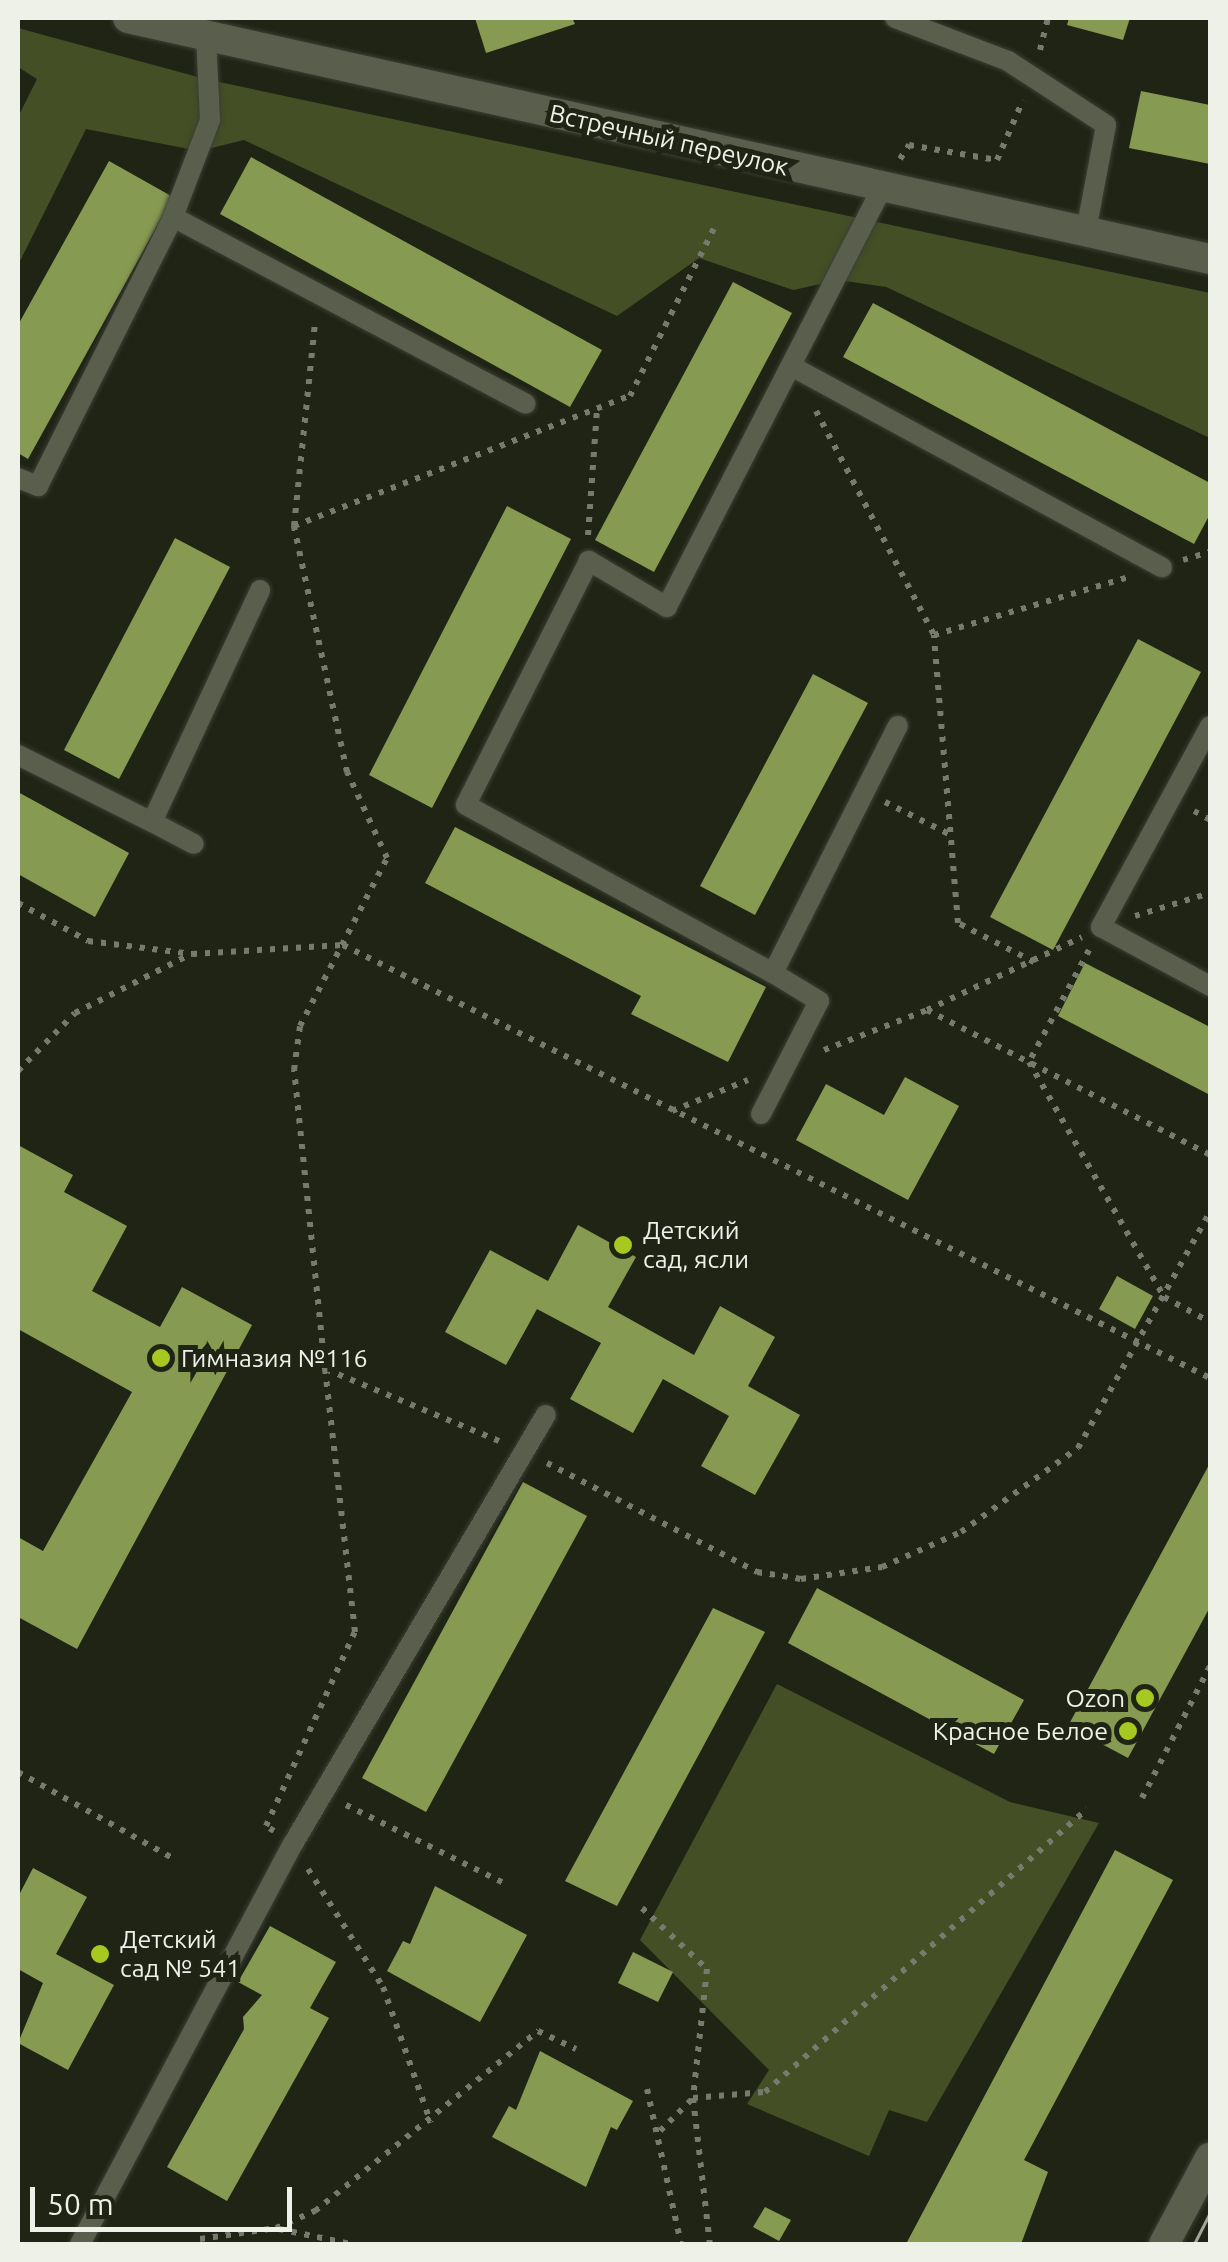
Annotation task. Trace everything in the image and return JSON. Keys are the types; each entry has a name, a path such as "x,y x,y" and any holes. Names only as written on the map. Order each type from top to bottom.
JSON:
{"street":[{"name":"Встречный переулок","path":"142,19 207,26 882,188 1210,259"},
{"path":"1164,2244 1210,2158"}],"lane":[{"path":"896,18 1032,77 1106,125 1086,231"},
{"path":"18,478 38,486 173,218 210,120 207,26"},
{"path":"761,1114 819,1001 466,805 589,561 667,607 882,188"},
{"path":"173,218 526,404"},
{"path":"793,367 1162,567"},
{"path":"152,822 260,590"},
{"path":"773,973 898,726"},
{"path":"1210,726 1101,927 1210,986"},
{"path":"18,754 194,844"},
{"path":"80,2244 293,1844 546,1415"}],"path":[{"path":"882,188 909,145 997,160 1032,77 1048,18"},
{"path":"294,526 630,396 714,228"},
{"path":"318,295 294,526 347,772 387,858 300,1026 294,1070 354,1632 266,1826 293,1844 384,1987 431,2123"},
{"path":"793,367 934,635 958,923 1034,962"},
{"path":"589,561 585,499 597,409"},
{"path":"934,635 1162,567"},
{"path":"864,792 950,835"},
{"path":"672,1110 927,1010 1101,927 1210,893"},
{"path":"18,903 88,941 192,954 344,946 1210,1378"},
{"path":"1029,1062 1101,927"},
{"path":"18,1070 86,1005 192,954"},
{"path":"927,1010 1210,1155"},
{"path":"1029,1062 1164,1297 1210,1322"},
{"path":"325,1369 527,1452 757,1572 801,1580 882,1567 961,1532 1078,1448 1210,1212"},
{"path":"1142,1798 1210,1666"},
{"path":"18,1772 174,1859"},
{"path":"325,1794 506,1884"},
{"path":"660,2131 693,2098 766,2092 1088,1809"},
{"path":"642,1908 707,1969 693,2098 710,2244"},
{"path":"200,2239 276,2228 314,2211 431,2123 538,2031 576,2048"},
{"path":"647,2089 660,2131 681,2244"},
{"path":"276,2228 350,2244"}],"green space":[{"path":"18,28 205,79 1210,293 1210,438 886,287 839,280 793,290 699,258 617,316 244,140 199,151 86,129 18,265 18,117 37,79 18,67"},
{"path":"777,1684 1010,1802 1099,1823 927,2122 889,2110 869,2156 747,2104 769,2070 640,1940"}],"building":[{"path":"475,18 572,18 575,24 486,53"},
{"path":"1069,18 1130,18 1123,40 1067,25"},
{"path":"1141,91 1210,105 1210,164 1129,148"},
{"path":"251,157 602,350 570,407 220,214"},
{"path":"109,161 173,197 28,459 18,453 18,325"},
{"path":"733,282 792,313 654,572 595,540"},
{"path":"873,303 1210,483 1210,514 1194,544 843,357"},
{"path":"507,506 571,539 432,808 369,775"},
{"path":"175,538 230,567 119,779 64,750"},
{"path":"1138,639 1201,672 1053,950 990,917"},
{"path":"813,674 868,703 755,915 700,886"},
{"path":"18,792 129,853 95,917 18,874"},
{"path":"455,827 766,987 728,1062 631,1014 641,996 425,883"},
{"path":"1085,963 1210,1027 1210,1095 1058,1016"},
{"path":"905,1077 959,1106 908,1200 796,1140 826,1084 884,1115"},
{"path":"18,1145 73,1175 64,1192 127,1226 92,1291 160,1327 182,1287 252,1325 77,1649 18,1617 18,1537 43,1551 132,1392 18,1329"},
{"path":"578,1225 636,1257 608,1307 694,1355 720,1306 775,1337 748,1386 800,1415 755,1495 701,1466 729,1416 663,1379 633,1433 570,1399 601,1343 537,1309 506,1365 445,1332 490,1250 548,1281"},
{"path":"1117,1276 1153,1296 1135,1329 1099,1309"},
{"path":"1210,1463 1210,1607 1128,1758 1068,1726"},
{"path":"523,1482 587,1516 426,1812 362,1778"},
{"path":"817,1588 1024,1700 994,1754 788,1643"},
{"path":"713,1608 765,1632 617,1906 565,1881"},
{"path":"1115,1850 1173,1880 1024,2160 1048,2172 1021,2244 906,2244"},
{"path":"33,1868 87,1897 56,1954 114,1985 68,2070 18,2043 43,1983 18,1969 18,1897"},
{"path":"435,1886 527,1935 480,2022 387,1971 403,1941 410,1944"},
{"path":"270,1926 336,1962 310,2008 329,2018 227,2201 167,2167 244,2029 243,2017 262,1995 238,1982"},
{"path":"633,1952 673,1972 658,2002 618,1983"},
{"path":"540,2051 633,2101 617,2130 611,2127 586,2187 492,2137 509,2106 516,2110"},
{"path":"765,2207 791,2220 779,2241 753,2227"}],"tram line":[{"path":"1194,2244 1210,2213"}],"place":[{"name":"Детский сад, ясли","path":"623,1245"},
{"name":"Гимназия №116","path":"161,1358"},
{"name":"Ozon","path":"1145,1698"},
{"name":"Красное Белое","path":"1128,1731"},
{"name":"Детский сад № 541","path":"100,1954"}]}
